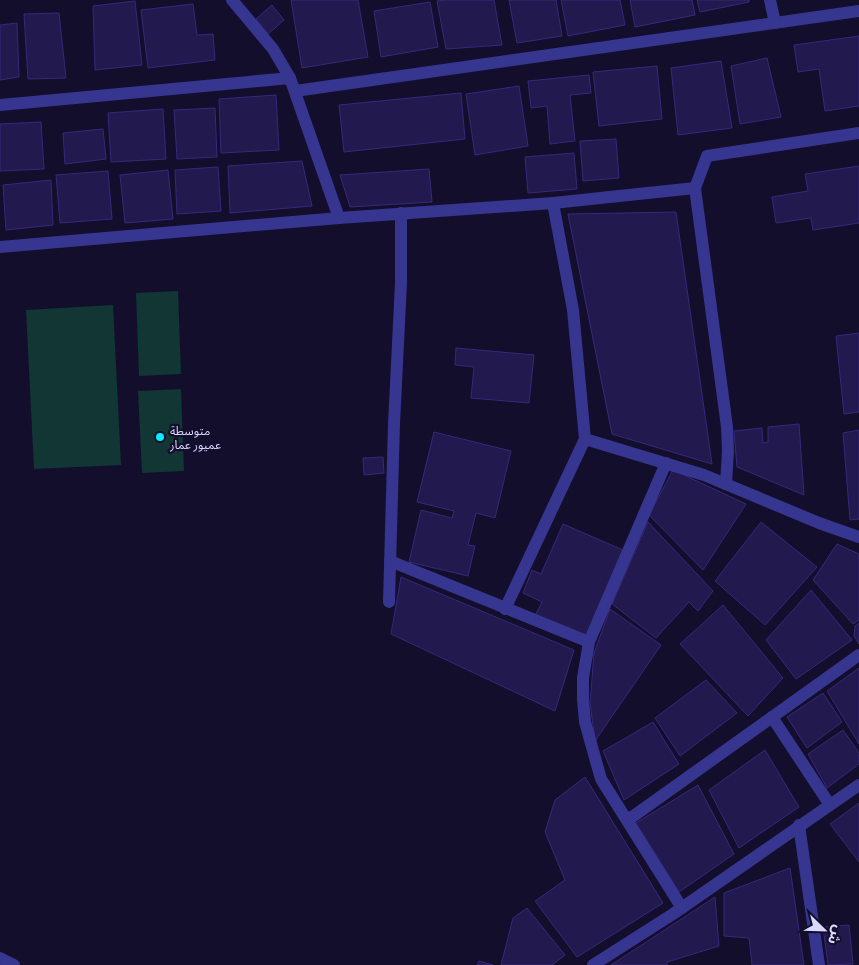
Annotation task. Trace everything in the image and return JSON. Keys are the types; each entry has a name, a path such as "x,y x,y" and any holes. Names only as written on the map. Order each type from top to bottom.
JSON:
{"street":[{"path":"232,0 273,49 290,78 339,218"},
{"path":"770,0 775,23"},
{"path":"295,91 859,11"},
{"path":"0,105 290,78"},
{"path":"726,484 727,427 695,188 707,156 859,133"},
{"path":"0,247 401,213 554,203 695,188"},
{"path":"505,608 585,439 573,310 554,203"},
{"path":"389,602 394,424 401,283 401,213"},
{"path":"585,439 666,463 726,484 819,523 859,537"},
{"path":"666,463 589,642 583,678 585,722 601,779 682,908"},
{"path":"390,561 589,642"},
{"path":"628,820 859,655"},
{"path":"772,717 830,805"},
{"path":"593,965 682,908 859,784"},
{"path":"799,825 819,965"},
{"path":"0,958 14,965"}],"green space":[{"path":"178,291 181,374 139,376 136,293"},
{"path":"113,305 121,465 34,469 26,310"},
{"path":"181,389 184,471 142,473 138,391"}],"building":[{"path":"291,0 358,0 368,57 302,68"},
{"path":"494,0 502,45 446,49 437,1"},
{"path":"509,0 556,0 562,36 517,43"},
{"path":"561,0 620,0 625,25 568,36"},
{"path":"630,0 692,0 695,15 635,27"},
{"path":"697,0 749,0 749,2 700,12"},
{"path":"135,1 142,65 95,70 93,6"},
{"path":"430,2 438,47 381,57 374,11"},
{"path":"193,4 197,35 213,34 215,60 148,68 141,10"},
{"path":"272,5 284,20 268,34 256,19"},
{"path":"59,13 66,78 28,79 24,14"},
{"path":"17,23 19,77 0,80 0,25"},
{"path":"859,36 859,106 825,111 819,69 798,72 794,45"},
{"path":"767,58 781,117 740,124 731,66"},
{"path":"721,61 732,128 678,135 671,68"},
{"path":"657,66 662,119 599,126 593,72"},
{"path":"589,75 591,93 570,95 575,141 550,144 547,106 531,108 528,81"},
{"path":"519,86 528,146 475,155 466,94"},
{"path":"461,93 465,139 344,152 339,105"},
{"path":"276,95 279,150 221,153 219,99"},
{"path":"215,108 217,157 177,159 174,110"},
{"path":"163,109 166,159 111,162 108,113"},
{"path":"41,122 44,169 0,171 0,124"},
{"path":"103,129 106,159 65,164 63,133"},
{"path":"616,139 619,178 583,181 580,141"},
{"path":"574,153 577,189 528,193 525,157"},
{"path":"302,161 312,206 230,213 228,166"},
{"path":"859,166 859,223 813,230 811,218 776,223 772,197 808,191 805,174"},
{"path":"218,167 221,211 177,214 175,170"},
{"path":"429,169 432,202 350,207 340,175"},
{"path":"168,170 173,219 125,223 120,175"},
{"path":"108,171 112,219 60,223 56,175"},
{"path":"51,180 53,225 6,230 3,185"},
{"path":"676,212 712,464 612,434 568,214"},
{"path":"859,333 859,412 844,414 836,336"},
{"path":"456,348 534,355 529,403 471,398 474,367 455,365"},
{"path":"799,424 804,495 737,467 734,431 762,428 763,443 768,442 768,427"},
{"path":"859,430 859,519 850,520 843,433"},
{"path":"434,432 511,451 495,518 476,513 468,545 475,546 468,576 409,562 421,510 452,518 454,511 417,502"},
{"path":"383,457 384,473 364,475 363,458"},
{"path":"673,470 746,504 703,570 649,515"},
{"path":"648,522 713,591 698,611 689,602 656,638 612,604"},
{"path":"761,522 817,567 765,625 715,581"},
{"path":"563,524 623,550 585,638 535,616 542,602 523,593 532,570 541,574"},
{"path":"837,544 859,554 859,620 853,624 813,580"},
{"path":"401,577 574,650 555,711 391,634"},
{"path":"811,590 852,640 796,679 766,640"},
{"path":"723,605 783,678 748,716 680,644"},
{"path":"610,609 661,645 595,741 590,703 594,653"},
{"path":"859,623 859,644 854,636 855,626"},
{"path":"859,668 859,744 827,691"},
{"path":"706,680 737,713 680,756 655,718"},
{"path":"823,693 842,722 807,748 787,717"},
{"path":"653,722 679,764 624,800 603,751"},
{"path":"843,730 859,753 859,764 827,788 808,754"},
{"path":"765,750 799,807 739,848 709,790"},
{"path":"585,777 663,903 577,957 535,901 565,880 545,832 555,800"},
{"path":"698,785 734,854 679,892 636,823"},
{"path":"859,803 859,862 830,824"},
{"path":"790,868 804,965 752,965 749,938 724,936 724,893"},
{"path":"715,897 719,946 667,962 667,965 611,965"},
{"path":"527,908 565,955 552,965 501,965 513,918"},
{"path":"849,925 853,964 828,965 823,927"},
{"path":"479,961 493,965 477,965"}],"place":[{"name":"متوسطة عميور عمار","path":"160,437"}]}
